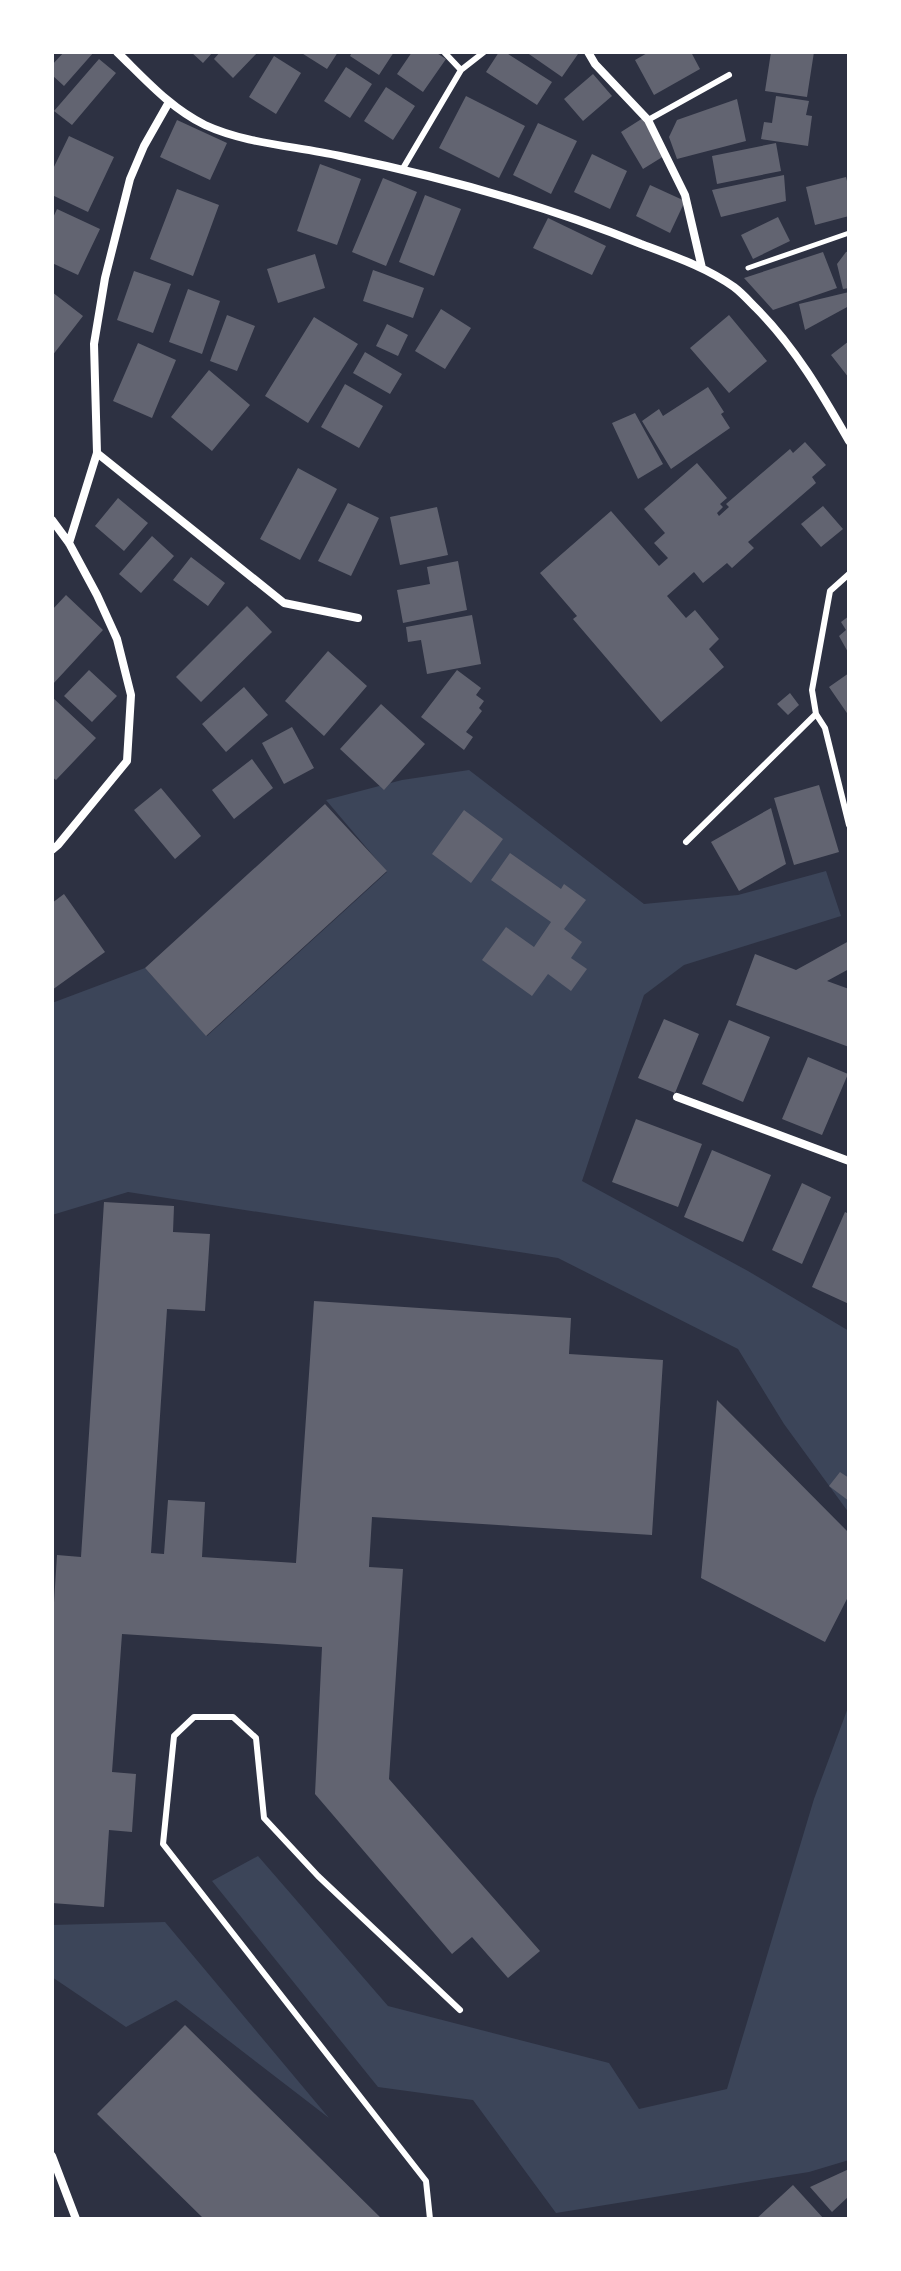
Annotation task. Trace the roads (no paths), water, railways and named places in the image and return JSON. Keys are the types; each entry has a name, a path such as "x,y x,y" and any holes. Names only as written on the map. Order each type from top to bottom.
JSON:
{"street":[{"path":"117,52 169,102 205,125 240,136 402,170 558,213 702,268 735,288 767,319 810,374 849,441"},
{"path":"588,52 595,64 648,120 685,195 702,268"},
{"path":"69,543 97,453 94,344 105,278 130,179 144,146 169,102"},
{"path":"97,453 284,603 358,618"},
{"path":"52,520 69,543 117,639 131,695 127,761 52,850"},
{"path":"677,1097 849,1161"},
{"path":"52,2156 76,2219"}],"lane":[{"path":"444,52 461,70"},
{"path":"402,170 461,70 484,52"},
{"path":"648,120 729,75"},
{"path":"849,574 830,591 812,690 816,714 825,728 849,825"},
{"path":"686,842 816,714"},
{"path":"430,2219 426,2181 163,1844 174,1736 194,1717 233,1717 256,1738 264,1818 318,1876 460,2010"}]}
